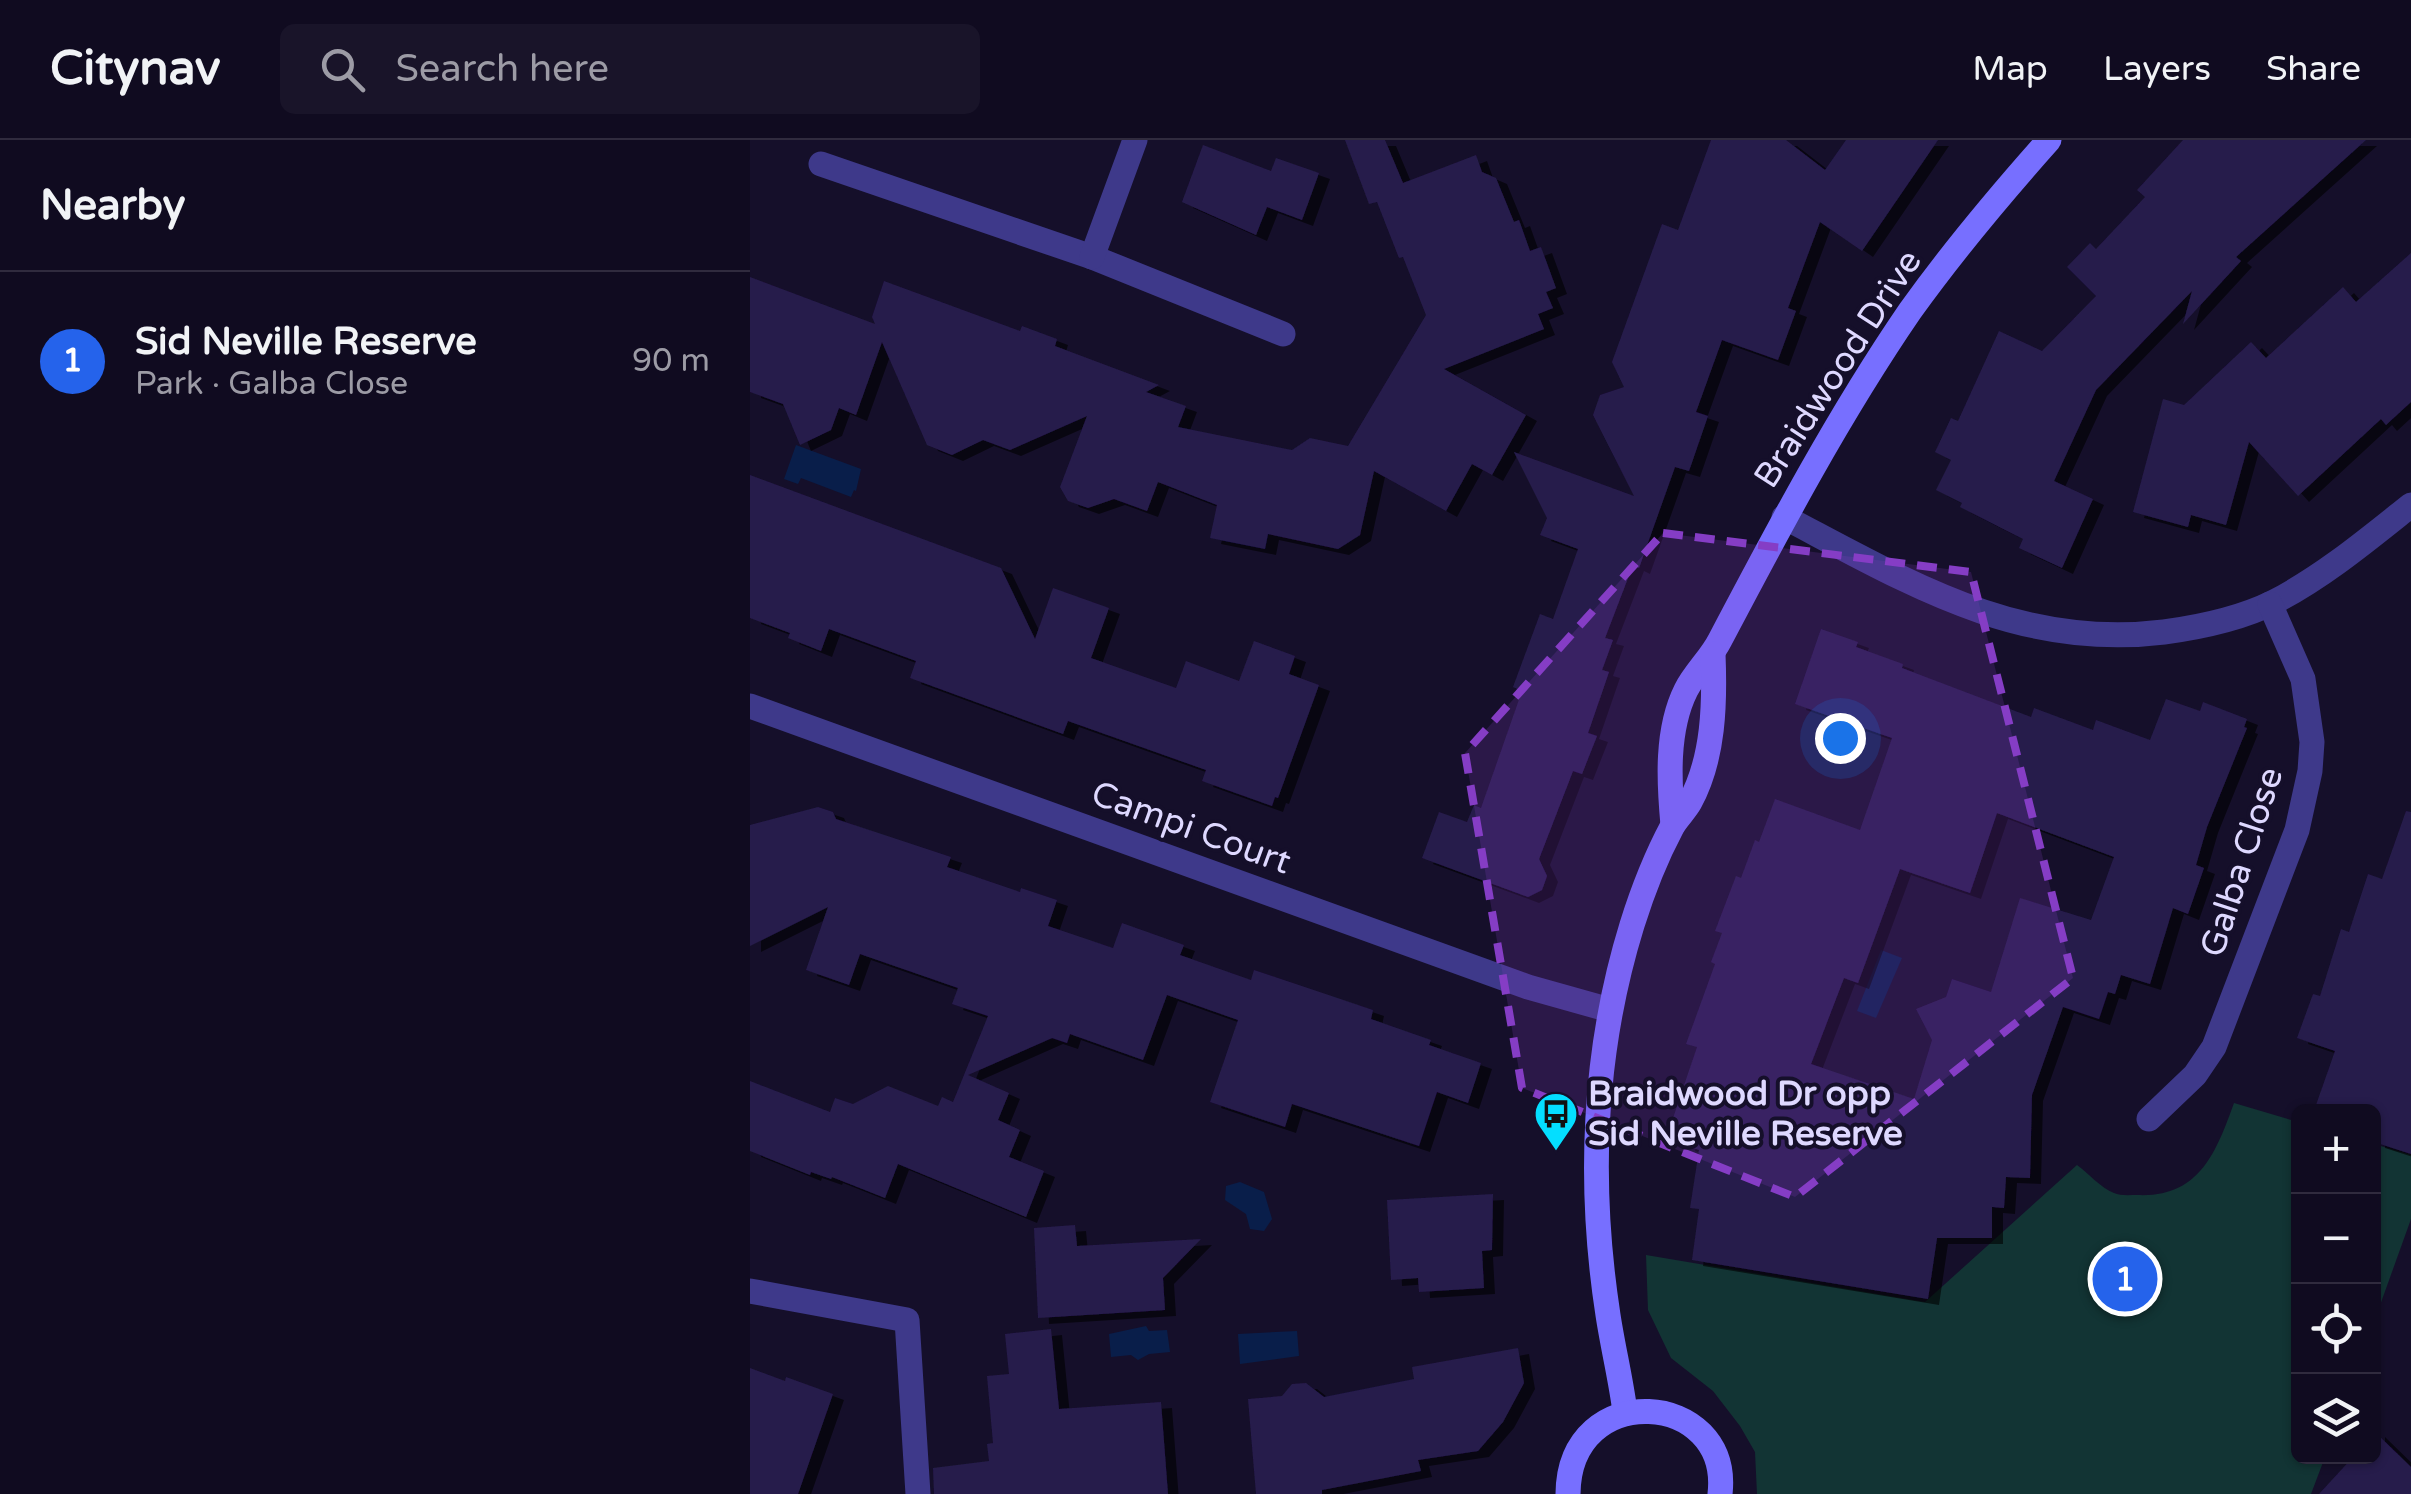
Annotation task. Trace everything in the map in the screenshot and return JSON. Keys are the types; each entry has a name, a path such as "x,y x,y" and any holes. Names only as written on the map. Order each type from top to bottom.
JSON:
{"street":[{"path":"1092,257 1134,140"},
{"name":"Braidwood Drive","path":"1673,825 1673,735 1685,691 1713,654 1826,443 1910,312 1983,214 2049,140"},
{"path":"822,164 1092,257 1283,334"},
{"path":"1784,517 1970,610 2018,624 2100,636 2187,629 2270,604 2345,557 2411,505"},
{"name":"Galba Close","path":"2149,1118 2196,1075 2214,1047 2306,797 2312,742 2309,710 2302,678 2270,604"},
{"name":"Braidwood Drive","path":"1626,1412 1608,1315 1596,1197 1598,1097 1610,1010 1632,923 1673,825 1690,802 1710,736 1713,654"},
{"name":"Campi Court","path":"750,706 1528,987 1610,1010"},
{"path":"750,1292 907,1320 918,1494"},
{"path":"1568,1494 1571,1466 1583,1442 1602,1423 1626,1412 1652,1410 1678,1418 1700,1434 1716,1456 1722,1483 1720,1494"}],"highlighted area":[{"path":"1663,533 1971,572 2073,978 1795,1197 1522,1088 1465,753"}],"green space":[{"path":"2234,1103 2291,1120 2291,1464 2322,1464 2311,1494 1757,1494 1755,1452 1740,1426 1713,1391 1671,1358 1648,1310 1646,1255 1925,1302 2077,1165 2104,1188 2119,1195 2158,1194 2190,1180 2202,1169 2220,1139"},
{"path":"2381,1146 2411,1155 2411,1219 2381,1303"}],"water":[{"path":"796,445 861,469 851,497 801,478 798,484 784,479"},
{"path":"1881,950 1902,958 1876,1018 1857,1011"},
{"path":"1240,1182 1264,1192 1272,1219 1264,1231 1250,1229 1246,1214 1225,1200 1226,1186"},
{"path":"1146,1326 1149,1331 1167,1330 1170,1352 1149,1354 1138,1360 1131,1355 1111,1357 1109,1334"},
{"path":"1297,1331 1299,1356 1240,1364 1238,1334"}],"building":[{"path":"1345,140 1385,140 1403,183 1476,155 1482,172 1496,178 1514,222 1519,220 1530,251 1541,247 1556,288 1546,292 1553,308 1538,314 1544,329 1444,369 1526,415 1492,475 1472,464 1446,511 1374,471 1360,535 1338,549 1268,534 1265,549 1210,538 1217,505 1158,482 1147,511 1114,499 1088,508 1068,501 1060,487 1087,416 1010,450 983,440 952,455 927,445 882,342 856,415 839,408 831,430 800,445 783,404 750,392 750,277 875,324 872,317 884,281 1020,331 1022,326 1057,339 1055,346 1159,385 1146,392 1186,406 1178,427 1292,450 1310,438 1348,446 1426,315 1377,202 1369,204"},
{"path":"1711,140 1786,140 1825,170 1846,140 1938,140 1862,251 1820,222 1788,308 1796,311 1778,360 1722,340 1696,412 1708,416 1689,471 1675,467 1639,568 1633,565 1605,638 1613,640 1602,670 1609,672 1588,733 1597,736 1582,774 1573,771 1539,859 1547,876 1542,890 1528,897 1422,858 1439,812 1467,822 1474,805 1481,808 1522,691 1513,687 1540,614 1553,619 1578,549 1540,535 1547,518 1514,452 1634,496 1593,415 1600,395 1624,387 1612,362 1662,224 1678,230"},
{"path":"2183,140 2366,140 2236,257 2241,261 2183,324 2192,291 2096,390 2054,481 2093,499 2062,568 2019,548 2023,539 1960,507 1962,503 1936,490 1951,460 1935,452 1951,418 1958,421 1999,331 2042,351 2096,296 2067,267 2090,243 2096,249 2145,197 2137,190"},
{"path":"1203,145 1271,171 1276,158 1319,173 1302,220 1267,207 1256,235 1182,202"},
{"path":"2411,253 2411,402 2386,425 2381,419 2298,496 2249,442 2226,525 2191,515 2188,527 2133,512 2163,399 2184,405 2251,342 2266,358 2343,287 2356,302"},
{"path":"750,475 1001,568 1035,639 1053,588 1109,608 1091,658 1176,688 1186,661 1239,681 1254,641 1295,656 1289,674 1319,685 1278,798 1272,806 1202,781 1206,770 1068,721 1063,734 910,678 916,661 829,629 821,651 788,638 790,633 750,618"},
{"path":"1821,629 1858,642 1856,647 1903,664 1902,668 2031,717 2034,708 2093,730 2096,720 2150,740 2166,699 2200,711 2203,702 2247,719 2247,728 2207,827 2196,865 2204,868 2188,914 2173,908 2150,984 2121,975 2115,994 2108,992 2099,1019 2063,1007 2032,1095 2030,1178 2006,1177 2004,1208 1992,1207 1992,1238 1937,1238 1928,1299 1692,1260 1699,1209 1690,1208 1699,1150 1684,1145 1688,1134 1670,1127 1697,1047 1686,1044 1715,964 1711,962 1722,933 1715,931 1736,876 1741,878 1775,799 1860,830 1892,738 1795,704","holes":["1997,813 2114,857 2091,920 2020,898 1991,992 1952,979 1946,997 1916,1009 1932,1040 1914,1099 1811,1064 1844,978 1858,983 1900,869 1970,893"]},
{"path":"818,807 833,812 836,819 951,857 947,867 1057,900 1048,926 1113,948 1122,923 1184,945 1180,955 1251,980 1254,970 1373,1010 1371,1019 1481,1063 1468,1103 1437,1092 1419,1146 1292,1104 1285,1127 1210,1102 1238,1020 1167,995 1143,1060 1070,1034 1067,1043 1052,1038 968,1075 1009,1093 998,1120 1020,1130 1009,1157 1044,1171 1026,1217 898,1164 885,1198 750,1151 750,1081 830,1112 835,1098 853,1104 888,1086 938,1106 942,1097 953,1102 988,1016 952,1004 958,988 860,954 849,985 806,970 828,907 750,946 750,825"},
{"path":"2406,811 2411,812 2411,1154 2381,1144 2381,1104 2316,1104 2335,1051 2297,1038 2313,994 2320,996 2341,929 2349,932 2368,874 2382,879"},
{"path":"1493,1194 1492,1250 1482,1251 1484,1288 1419,1292 1418,1278 1391,1280 1387,1200"},
{"path":"1075,1225 1077,1246 1201,1239 1163,1278 1165,1310 1038,1318 1034,1228"},
{"path":"1051,1329 1059,1409 1161,1402 1168,1494 934,1494 933,1468 989,1461 987,1444 993,1443 987,1376 1009,1374 1005,1334"},
{"path":"1518,1348 1524,1383 1503,1422 1478,1451 1418,1460 1421,1471 1322,1490 1322,1494 1256,1494 1248,1399 1282,1396 1292,1384 1306,1383 1324,1397 1414,1379 1412,1367"},
{"path":"750,1368 833,1394 798,1494 750,1494"},
{"path":"2381,1438 2411,1467 2411,1494 2319,1494 2347,1464 2381,1464"}],"place":[{"name":"Braidwood Dr opp Sid Neville Reserve","path":"1556,1152"},
{"name":"Sid Neville Reserve","path":"2125,1279"}]}
